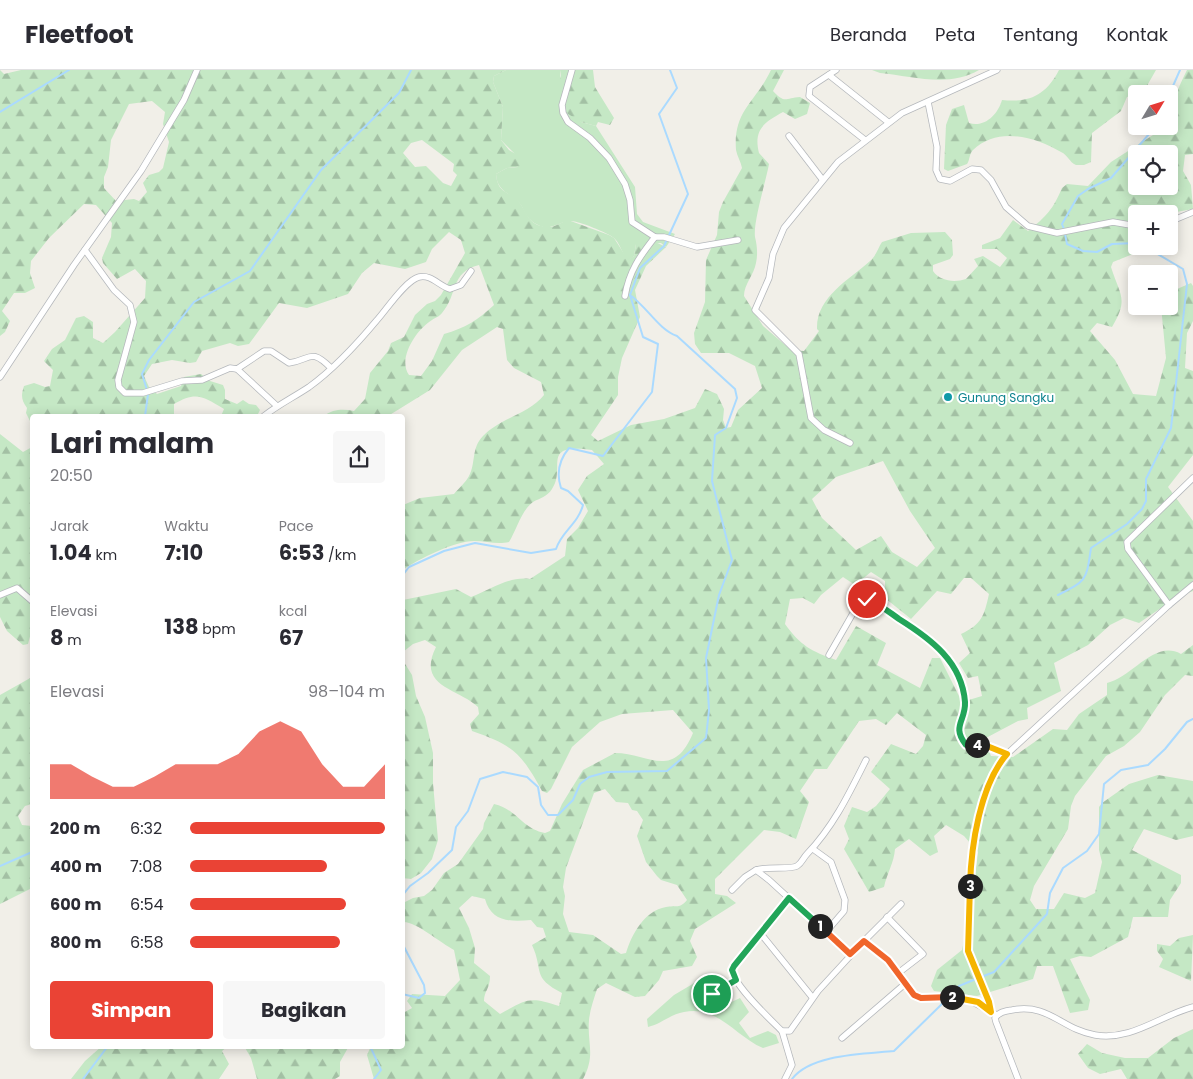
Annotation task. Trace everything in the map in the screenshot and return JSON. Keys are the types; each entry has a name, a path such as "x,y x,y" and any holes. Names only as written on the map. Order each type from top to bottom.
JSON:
{"street":[{"path":"0,377 85,250 141,171 184,100 197,70"},
{"path":"572,70 562,105 565,118 572,126 590,138 609,158 629,191 632,222 655,237 664,237 672,241 697,247 738,240"},
{"path":"836,70 810,88 810,96 842,119 865,140"},
{"path":"850,442 824,430 811,418 799,354 755,310 769,278 773,254 780,234 838,162 888,122 902,113 997,70"},
{"path":"829,75 888,122"},
{"path":"928,102 936,140 936,170 940,179 950,181 972,169 981,170 991,180 1006,207 1028,226 1057,232 1070,232 1113,222 1128,225"},
{"path":"789,136 822,180"},
{"path":"1178,218 1193,212"},
{"path":"625,296 633,266 655,237"},
{"path":"85,250 109,282 130,305 134,322 118,380 119,388 125,393 143,393 182,381 202,380 230,368 237,369 277,406"},
{"path":"267,414 308,388 331,368 368,330 410,281 420,276 427,277 450,289 461,285 472,270"},
{"path":"237,369 264,351 271,351 289,363 311,355 323,360 331,368"},
{"path":"1169,605 1128,549 1127,542 1192,482"},
{"path":"864,585 867,599 932,640 950,661 960,678 964,691 965,706 958,728 959,737 966,745 982,744 1007,754"},
{"path":"1018,1079 968,951 973,850 989,784 998,764 1007,754 1193,585"},
{"path":"0,595 16,588 30,598"},
{"path":"829,655 860,601 867,599"},
{"path":"732,890 745,877 756,870 766,867 795,867 813,849 841,808 866,760"},
{"path":"813,849 831,862 845,900 844,911 826,932"},
{"path":"756,870 850,954"},
{"path":"785,1079 792,1065 782,1032 736,980 732,970 789,898"},
{"path":"782,1032 790,1031 812,997 850,954 901,904"},
{"path":"887,917 922,954 897,974"},
{"path":"761,934 812,997"},
{"path":"864,941 888,960 897,974 906,983 911,993 917,997 953,997 978,1002 994,1014 1020,1009 1037,1009 1078,1030 1108,1036 1134,1032 1193,1007"},
{"path":"712,994 736,980"},
{"path":"842,1038 906,983"}],"green space":[{"path":"0,70 4,74 21,70 506,70 494,76 493,82 503,107 501,140 509,150 527,161 523,166 507,168 496,174 499,186 519,202 535,224 550,227 568,220 609,235 614,238 628,260 634,256 636,244 642,236 666,247 646,266 635,290 640,317 622,358 618,377 618,395 591,435 598,441 631,425 664,419 695,408 705,389 717,394 724,409 723,420 726,428 731,427 738,410 762,388 755,366 729,353 701,353 695,344 694,333 705,302 706,260 717,235 719,212 742,168 736,150 738,125 747,107 771,70 784,70 773,91 780,98 800,97 810,103 807,114 795,119 783,112 766,123 759,132 759,153 769,164 756,222 756,263 744,296 763,326 791,350 804,351 819,331 817,329 818,318 828,298 872,259 882,242 911,233 945,232 952,240 953,255 950,259 933,265 933,271 943,279 957,281 966,279 978,266 974,259 983,256 1000,267 1007,258 997,249 982,249 982,245 1000,238 1013,220 1028,231 1049,212 1062,188 1067,184 1088,186 1111,162 1128,151 1128,195 1178,195 1178,145 1137,145 1153,135 1178,135 1178,90 1187,70 1193,70 1193,154 1185,155 1183,171 1191,185 1193,209 1178,212 1178,205 1128,205 1128,255 1130,255 1113,262 1111,267 1120,291 1122,303 1112,327 1097,323 1090,331 1115,360 1133,394 1156,396 1166,358 1162,315 1178,315 1178,289 1191,283 1193,286 1193,321 1187,333 1185,368 1193,371 1193,455 1168,487 1193,521 1193,591 1177,597 1139,623 1124,618 1110,625 1088,645 1054,663 1061,691 1027,708 1028,719 1018,721 984,739 991,756 1013,757 1053,729 1067,730 1079,714 1107,695 1107,683 1116,680 1152,655 1162,651 1181,654 1193,645 1193,676 1185,675 1165,695 1140,732 1124,746 1106,756 1075,796 1071,806 1068,829 1034,886 1030,900 1036,909 1054,909 1064,893 1085,898 1095,893 1102,862 1099,850 1099,807 1129,784 1158,775 1193,781 1193,836 1176,840 1144,829 1132,850 1181,875 1181,883 1170,900 1168,917 1133,917 1128,937 1091,957 1080,956 1070,959 1090,1000 1088,1010 1070,1013 1053,966 1037,966 1033,979 977,996 934,991 931,986 937,970 962,950 972,903 978,852 964,836 946,825 934,836 938,852 930,856 909,839 895,849 884,887 869,892 844,849 849,839 844,826 852,807 867,812 876,806 890,789 871,772 891,744 916,754 923,746 926,735 897,713 886,725 876,719 859,721 827,769 815,769 800,791 809,802 796,839 780,832 764,830 715,879 715,894 727,896 736,903 695,929 690,941 697,957 692,966 663,971 659,980 645,996 635,997 606,983 597,989 589,1020 589,1063 583,1079 374,1079 367,1055 370,1049 405,1049 405,1012 412,1008 407,1001 412,994 445,996 460,980 454,950 414,925 405,922 405,902 424,896 432,890 444,873 458,864 483,829 484,823 494,804 508,810 537,831 545,833 550,831 562,804 583,770 615,753 659,761 668,760 677,756 685,748 693,733 673,710 622,714 600,722 572,747 551,789 547,793 542,791 522,759 515,752 497,741 472,731 470,724 479,714 478,707 435,679 431,671 431,660 436,647 425,640 413,644 405,650 405,600 456,589 471,597 507,582 530,579 565,556 567,539 578,528 588,511 578,490 587,476 604,464 592,450 566,450 560,454 558,459 556,481 552,489 546,496 529,506 522,515 509,542 474,541 457,544 427,556 405,569 405,504 420,498 454,494 469,476 477,445 483,436 498,425 531,407 544,395 541,382 514,368 507,360 503,329 497,327 462,350 430,390 391,414 328,414 338,410 354,411 365,399 370,373 388,351 391,343 404,337 415,315 441,295 465,253 461,240 449,232 432,249 426,262 405,269 374,263 362,273 348,294 307,308 279,303 249,344 238,346 230,343 202,351 196,362 172,360 152,364 144,376 149,387 157,394 181,386 184,377 201,374 210,381 223,385 225,399 237,404 243,400 249,404 256,405 260,410 258,414 222,414 224,409 205,398 194,396 174,404 174,414 30,414 30,421 22,395 24,386 34,383 45,387 50,386 53,370 44,361 52,349 65,340 76,318 84,316 93,322 93,338 103,343 145,298 146,281 135,269 117,279 103,263 102,258 111,237 112,223 96,205 84,204 49,238 31,261 30,273 35,288 25,293 14,293 2,311 10,321 5,332 0,336","holes":["152,101 165,112 163,124 169,142 163,168 159,172 149,175 143,183 147,192 139,201 134,199 116,201 104,188 104,177 108,167 111,140 129,104","422,140 454,164 453,171 457,175 451,186 443,183 426,166 415,167 403,153 411,143","479,265 494,305 471,323 444,334 432,361 421,376 409,375 405,360 410,344 426,324 442,313 463,273","883,461 910,511 935,548 917,567 892,552 881,536 856,550 822,518 812,499 836,477","871,572 885,581 885,598 911,619 937,591 951,594 964,578 971,578 989,594 978,623 961,634 970,653 959,663 968,678 978,676 982,696 962,702 940,658 932,658 920,688 877,665 886,643 856,626 836,660 820,654 802,643 785,624 790,599 803,598 814,604 821,595 843,577 855,585","605,789 616,802 628,803 632,810 637,811 643,820 637,836 646,862 661,880 677,885 687,900 680,906 666,907 651,913 635,931 626,953 621,954 593,935 569,932 563,914 565,896 563,887 566,868 594,793","472,896 485,899 492,912 503,919 516,921 531,920 537,927 543,928 546,937 532,945 542,978 562,993 559,1006 534,1000 523,1002 500,1014 484,1001 490,976 474,963 475,948 469,928 459,908"]},
{"path":"506,70 561,70 560,76 581,122 596,126 635,187 637,214 643,222 675,234 666,247 661,243 636,244 634,256 628,261 618,243 606,233 571,221 551,227 543,227 529,219 519,203 502,189 496,174 507,168 518,167 514,153 501,140 503,107 493,82 494,76"},
{"path":"561,70 593,70 595,87 614,118 610,125 598,122 596,126 581,122 565,112 560,91"},
{"path":"872,70 979,70 967,75 943,80 880,73"},
{"path":"1059,70 1156,70 1148,85 1128,85 1128,97 1121,111 1092,133 1091,162 1084,165 1076,165 1063,153 1040,142 1017,136 1005,136 994,138 973,150 967,164 948,171 944,169 946,125 952,109 964,105 969,123 985,122 994,115 1002,100 1021,100 1036,96 1049,86"},
{"path":"0,434 23,452 30,448 30,636 28,644 23,645 7,631 0,617"},
{"path":"405,664 412,675 416,696 425,717 433,753 433,783 438,840 432,859 421,873 411,879 405,878"},
{"path":"30,678 30,805 25,806 18,816 22,825 30,826 30,889 0,904 0,695"},
{"path":"1193,935 1191,981 1159,967 1163,959 1157,951 1157,944 1170,946 1179,938"},
{"path":"696,982 699,1003 710,1006 725,1005 740,998 749,1012 739,1023 750,1038 768,1031 776,1035 779,1043 763,1048 717,1017 696,1011 679,1013 648,1027 647,1019 674,995"},
{"path":"1193,1029 1193,1079 1127,1079 1121,1069 1100,1074 1088,1068 1078,1054 1087,1044 1102,1053 1125,1058 1148,1058 1174,1038"},
{"path":"99,1049 224,1049 222,1051 229,1064 219,1079 71,1079 85,1061"},
{"path":"246,1049 347,1049 340,1062 340,1076 335,1079 257,1079 251,1058"}],"waterway":[{"path":"0,112 69,70"},
{"path":"147,390 142,374 149,360 194,302 250,271 321,170 399,93 411,70"},
{"path":"405,572 409,567 444,551 475,543 531,553 556,549 558,543 581,512 583,505 568,491 561,488 559,482 561,462 569,448 603,456 652,392 658,344 643,337 630,295 640,268 664,246 688,194 659,114 677,88 670,70"},
{"path":"1173,85 1180,70"},
{"path":"1064,229 1062,224 1078,196 1111,178 1148,135"},
{"path":"1065,234 1067,244 1083,251 1097,252 1112,244 1128,243"},
{"path":"1058,595 1075,586 1084,578 1091,548 1127,524 1142,509 1146,501 1146,479 1171,428 1187,284 1183,269 1159,255"},
{"path":"405,892 452,850 456,827 468,811 480,779 503,772 527,777 538,787 541,805 548,815 558,815 573,800 580,784 589,777 607,772 667,771 706,738 709,710 706,658 719,595 732,560 712,481 715,435 726,428 737,398 735,389 677,336 664,329 630,295"},
{"path":"145,414 148,394"},
{"path":"981,977 994,972 1047,914 1050,893 1063,868 1087,851 1099,834 1104,784 1121,770 1148,765 1165,749 1187,722 1193,719"},
{"path":"0,866 30,853"},
{"path":"405,949 424,985 425,993 419,998 405,995"},
{"path":"951,994 959,986 976,979"},
{"path":"792,1079 801,1071 825,1060 894,1051 946,1000"},
{"path":"83,1079 106,1049"},
{"path":"371,1049 381,1070 374,1079"}],"place":[{"name":"Gunung Sangku","path":"948,397"}],"route":[{"path":"712,994 736,980 732,976 734,966 789,898 850,954 864,941 871,945 888,960 914,995 921,998 953,997 978,1002 991,1012 987,996 981,987 968,951 970,873 980,814 989,784 998,764 1007,754 998,748 982,744 966,745 959,737 958,728 965,706 964,691 960,678 950,661 932,640 867,599"}]}
